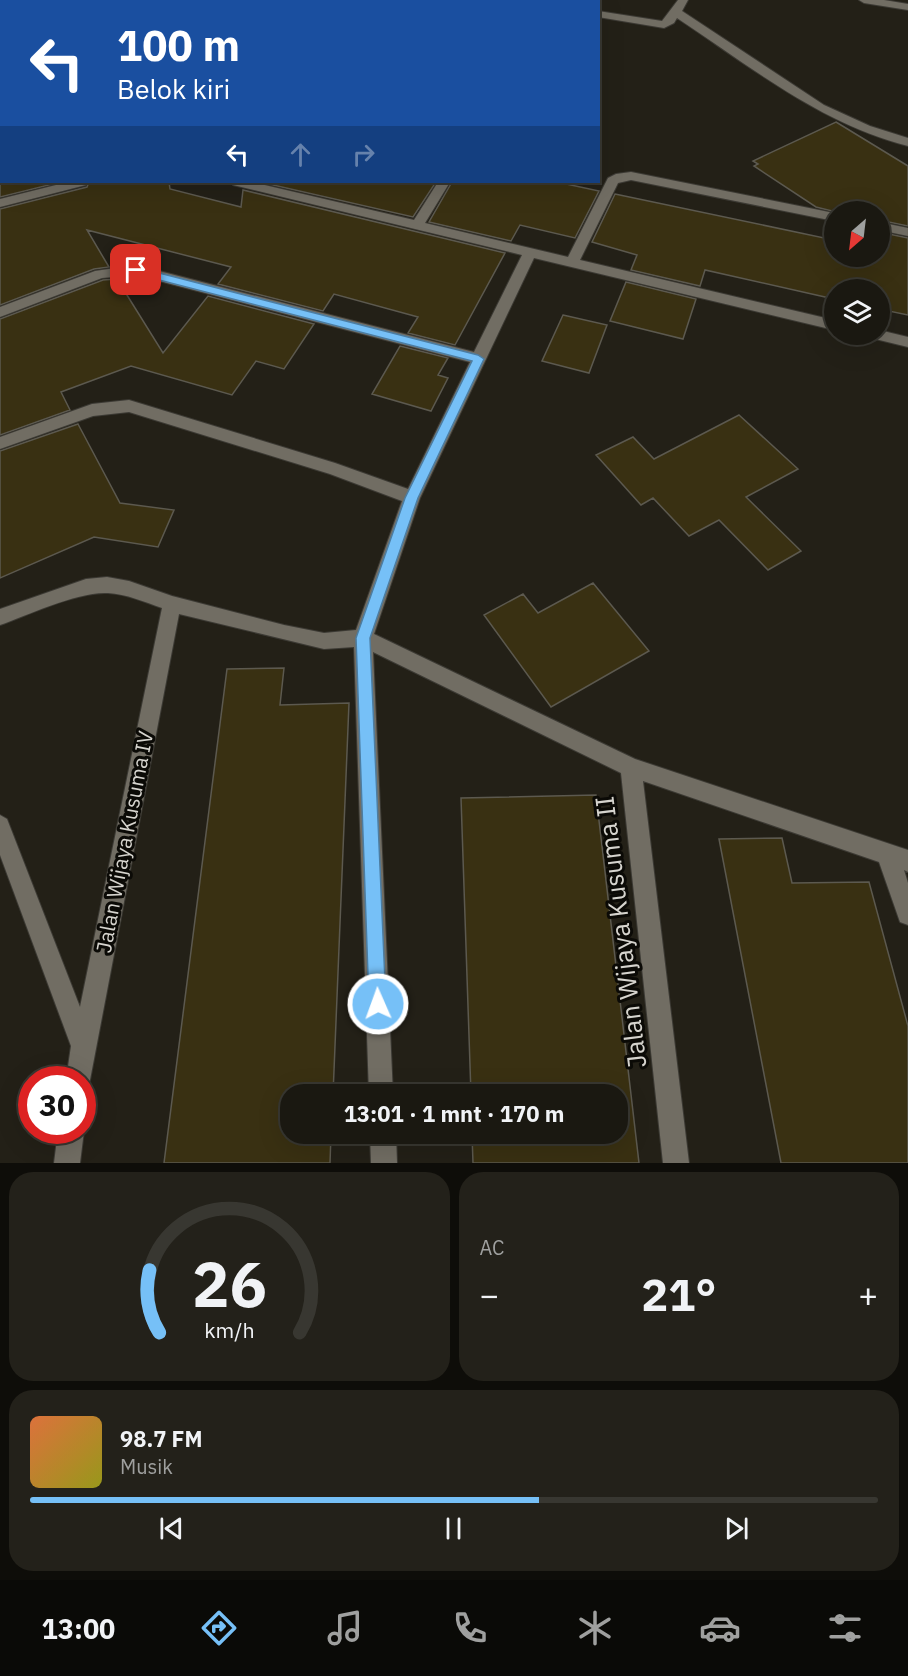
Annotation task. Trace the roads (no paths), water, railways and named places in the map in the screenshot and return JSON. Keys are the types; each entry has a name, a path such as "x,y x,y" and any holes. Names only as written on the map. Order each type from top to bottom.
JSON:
{"street":[{"path":"600,14 664,25 670,21 683,0"},
{"path":"864,0 908,7"},
{"path":"676,12 820,108 866,129 908,142"},
{"path":"572,262 613,181 621,177 631,176 824,215"},
{"path":"249,183 282,186 417,225 824,323"},
{"path":"417,225 443,183"},
{"path":"0,203 58,184"},
{"path":"890,228 908,232"},
{"path":"381,1084 363,638 412,498 530,252"},
{"path":"0,312 99,274 136,270 478,359"},
{"path":"890,338 908,342"},
{"path":"0,442 92,410 129,406 335,469 412,498"},
{"path":"0,617 98,585 129,589 172,604 284,633 324,641 363,638 631,767 908,861"},
{"name":"Jalan Wijaya Kusuma IV","path":"80,1066 172,604"},
{"name":"Jalan Wijaya Kusuma II","path":"631,767 676,1163"},
{"path":"0,826 83,1046"},
{"path":"887,854 908,914"},
{"path":"67,1163 69,1144"},
{"path":"383,1144 384,1163"}]}
